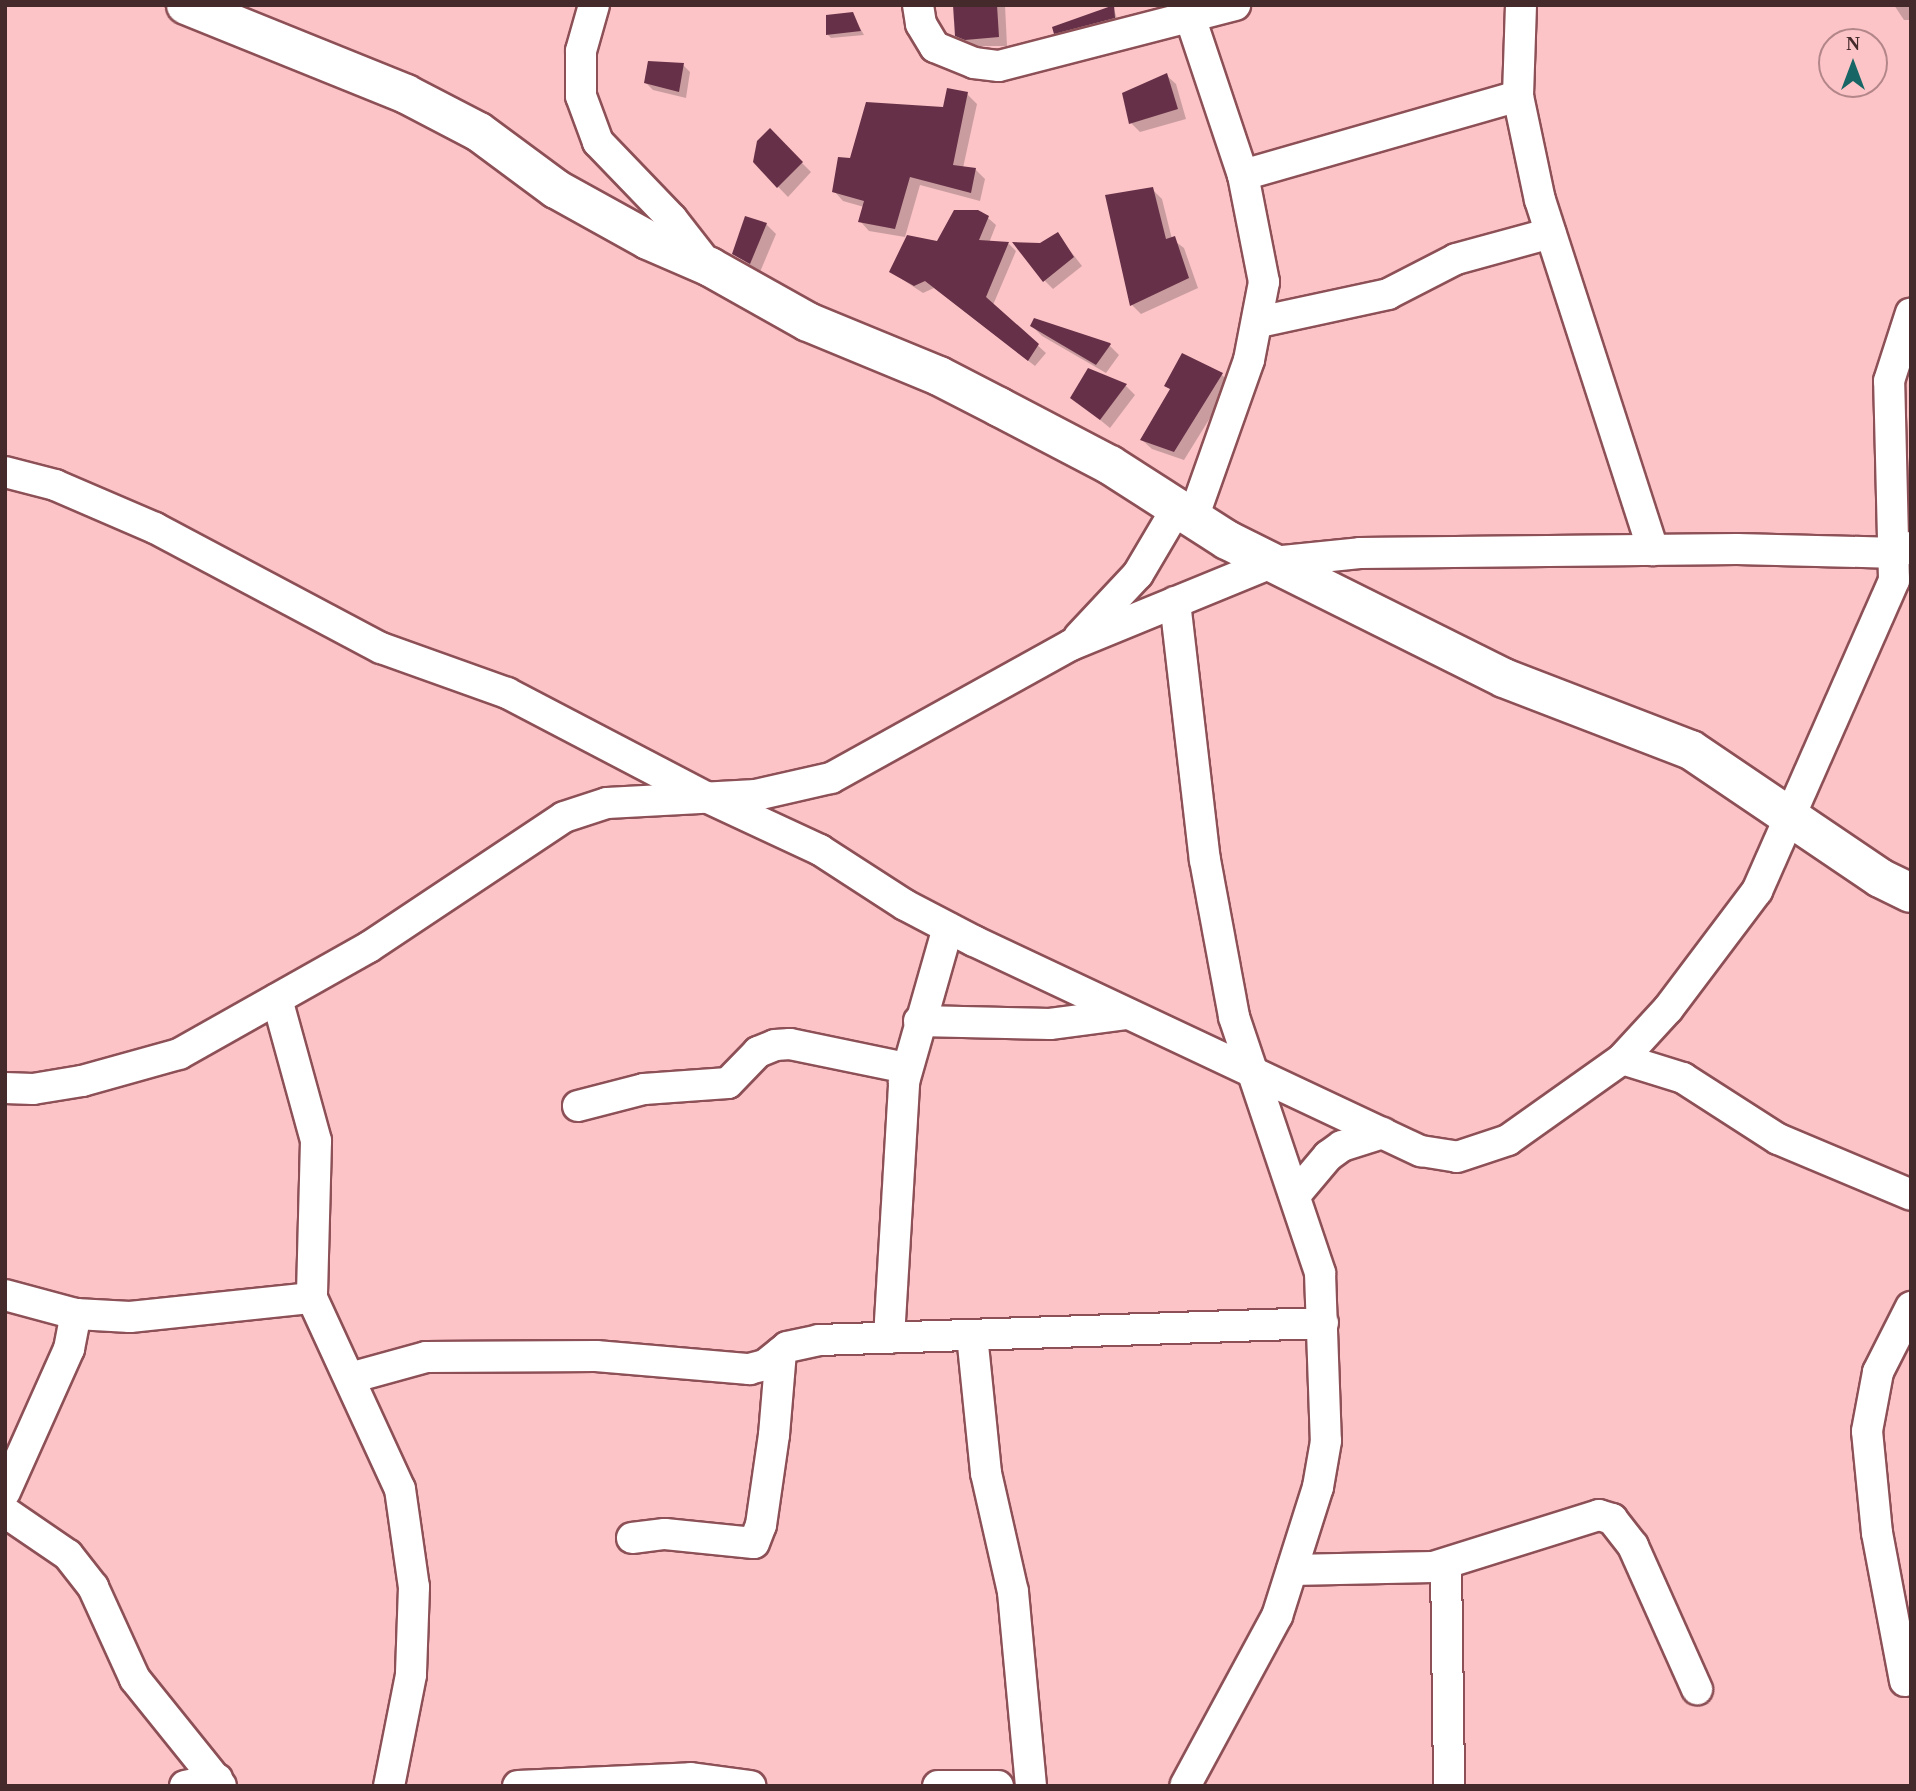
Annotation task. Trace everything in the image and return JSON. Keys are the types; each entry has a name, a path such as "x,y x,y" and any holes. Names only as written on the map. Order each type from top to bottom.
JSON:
{"street":[{"path":"186,5 406,94 479,132 556,188 648,240 710,267 808,322 939,376 1057,436 1273,562 1504,678 1691,750 1790,814 1880,878 1911,893"},
{"path":"594,5 581,51 581,96 598,142 672,219 710,267"},
{"path":"918,5 921,24 936,47 974,64 999,66 1187,12 1235,5"},
{"path":"1521,5 1518,96 1551,233 1653,550"},
{"path":"1071,645 1138,574 1185,513 1259,322 1264,282 1243,175 1187,12"},
{"path":"1243,175 1518,96"},
{"path":"1259,322 1388,294 1466,255 1551,233"},
{"path":"1911,313 1889,381 1904,550 1911,581"},
{"path":"5,472 55,485 155,528 381,648 507,693 706,797 820,850 948,928 1383,1133 1441,1156 1476,1153 1508,1140 1622,1059 1668,1009 1756,891 1894,580 1904,550"},
{"path":"5,1088 33,1089 136,1069 179,1054 369,947 564,817 607,803 757,795 831,778 1071,645 1273,562 1360,553 1904,550"},
{"path":"1175,602 1205,860 1234,1017 1296,1194 1320,1273 1326,1441 1318,1487 1277,1616 1185,1786"},
{"path":"889,1338 906,1068 948,928"},
{"path":"277,999 316,1141 312,1298 400,1489 414,1587 411,1675 389,1786"},
{"path":"919,1021 1050,1024 1127,1014"},
{"path":"578,1106 645,1089 728,1083 758,1052 775,1045 790,1044 906,1068"},
{"path":"1622,1059 1655,1073 1684,1079 1778,1139 1911,1195"},
{"path":"1296,1194 1328,1156 1342,1146 1383,1133"},
{"path":"5,1295 76,1314 130,1317 312,1298"},
{"path":"1905,1681 1877,1533 1867,1431 1878,1372 1911,1307"},
{"path":"5,1492 69,1349 76,1314"},
{"path":"349,1378 426,1357 596,1356 749,1369 781,1352 819,1340 1323,1323"},
{"path":"972,1335 986,1473 1013,1592 1031,1786"},
{"path":"632,1538 665,1534 754,1543 761,1525 774,1435 781,1352"},
{"path":"5,1511 68,1555 93,1587 135,1679 219,1782"},
{"path":"1292,1570 1446,1564 1599,1515 1612,1519 1633,1546 1697,1689"},
{"path":"1446,1564 1449,1786"},
{"path":"518,1786 691,1777 750,1786"},
{"path":"185,1786 219,1782"},
{"path":"938,1786 998,1786"}],"building":[{"path":"953,5 997,5 999,37 965,40 955,36"},
{"path":"1114,5 1115,18 1054,34 1052,27"},
{"path":"853,12 861,31 826,35 826,15"},
{"path":"648,61 684,63 679,92 644,83"},
{"path":"1167,73 1178,109 1129,124 1122,93"},
{"path":"947,88 968,92 953,165 976,168 971,193 910,177 895,229 858,222 864,201 832,192 838,157 850,158 866,102 943,107"},
{"path":"770,128 803,162 777,188 753,162 757,141"},
{"path":"1153,187 1166,239 1175,236 1189,278 1130,306 1105,195"},
{"path":"954,210 978,210 989,216 979,240 1009,242 986,297 1039,344 1028,361 925,281 914,286 889,272 907,235 937,241"},
{"path":"745,216 767,223 750,264 732,254"},
{"path":"1058,232 1074,257 1043,282 1012,242 1040,243"},
{"path":"1034,318 1111,344 1096,365 1030,326"},
{"path":"1182,353 1223,373 1174,452 1140,440 1170,389 1164,386"},
{"path":"1088,368 1127,384 1100,420 1070,398"}]}
